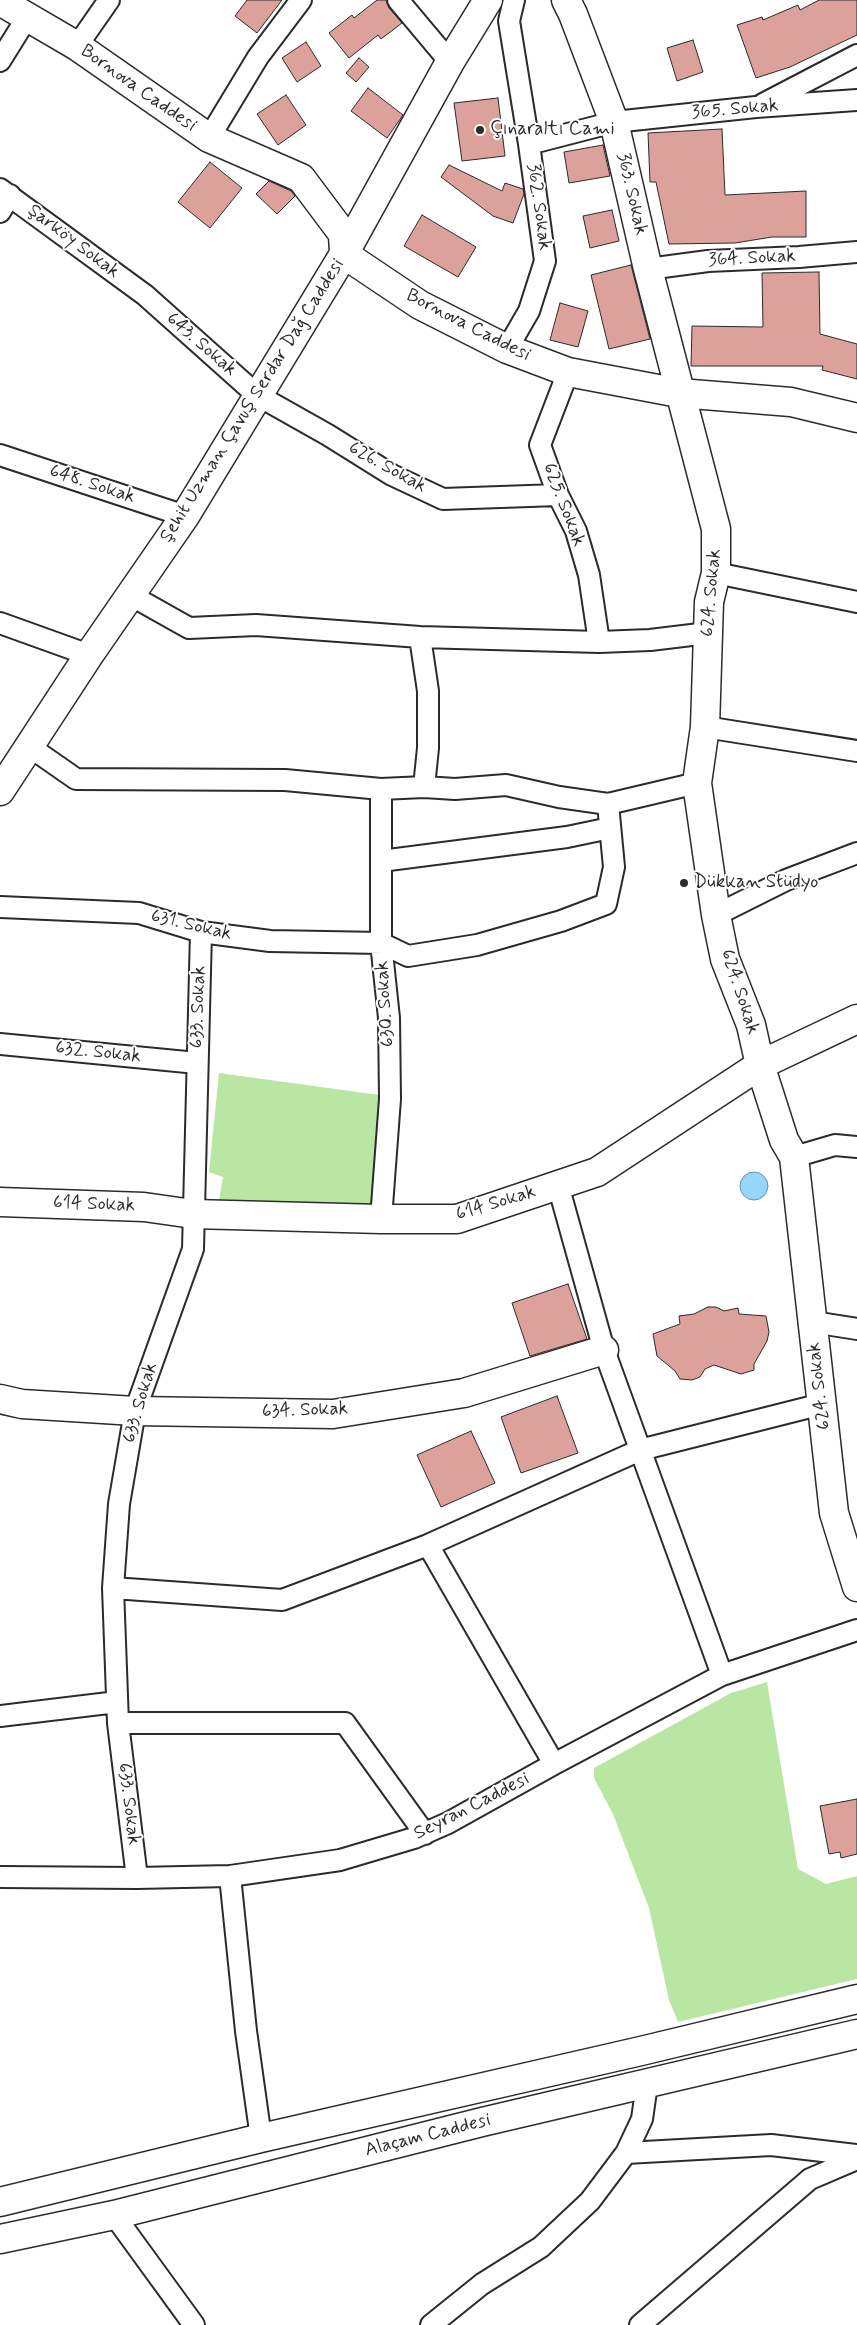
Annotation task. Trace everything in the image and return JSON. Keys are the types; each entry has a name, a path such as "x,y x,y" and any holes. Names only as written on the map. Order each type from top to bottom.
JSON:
{"street":[{"path":"77,46 109,0"},
{"path":"209,138 258,57 301,0"},
{"path":"398,0 450,62"},
{"name":"Şehit Uzman Çavuş Serdar Dağ Caddesi","path":"0,791 89,655 132,596 185,516 256,395 344,254 450,62 488,0"},
{"name":"362. Sokak","path":"508,350 529,311 545,262 529,144 508,21 514,0"},
{"name":"363. Sokak","path":"566,0 614,122 679,393"},
{"name":"Bornova Caddesi","path":"0,1 77,46 209,138 301,178 343,234 344,254 420,306 508,350 568,372 679,393 791,402 857,418"},
{"path":"0,61 28,16"},
{"path":"756,107 857,55"},
{"name":"365. Sokak","path":"529,144 614,122 756,107 857,100"},
{"path":"0,212 5,192"},
{"name":"Şarköy Sokak","path":"5,192 145,296"},
{"name":"364. Sokak","path":"648,269 708,261 857,252"},
{"name":"643. Sokak","path":"145,296 256,395"},
{"name":"625. Sokak","path":"568,372 540,445 558,495 576,531 589,575 598,642"},
{"name":"624. Sokak","path":"679,393 716,529 716,574 709,602 704,727 697,783 716,915 725,958 752,1025 760,1065 784,1140 794,1157 834,1513 857,1586"},
{"name":"626. Sokak","path":"256,395 328,435 392,476 443,499 558,495"},
{"name":"648. Sokak","path":"0,455 185,516"},
{"path":"716,574 857,602"},
{"path":"132,596 189,628 256,625 420,637 598,642 650,640 708,633"},
{"path":"0,624 89,655"},
{"path":"420,637 428,691 428,748 424,787"},
{"path":"704,727 857,751"},
{"path":"30,747 76,779 285,780 381,789 424,787 455,789 506,785 559,797 608,804 697,783"},
{"name":"630. Sokak","path":"381,789 382,943 389,1018 390,1098 381,1219"},
{"path":"382,943 408,956 477,945 561,921 606,904 614,867 608,804"},
{"path":"381,861 567,836 610,828"},
{"path":"716,915 786,880 857,854"},
{"name":"631. Sokak","path":"0,907 138,913 201,932 270,941 382,943"},
{"name":"633. Sokak","path":"137,1878 118,1723 113,1588 119,1504 135,1411 193,1249 201,932"},
{"name":"614 Sokak","path":"0,1202 144,1207 193,1214 457,1219 597,1172 760,1065 857,1018"},
{"name":"632. Sokak","path":"0,1044 197,1063"},
{"path":"794,1157 835,1144 857,1147"},
{"path":"558,1185 604,1350 722,1675"},
{"path":"813,1322 857,1330"},
{"name":"634. Sokak","path":"0,1399 22,1404 135,1411 333,1414 464,1393 604,1350"},
{"path":"113,1588 282,1600 428,1545 640,1450 822,1404"},
{"path":"428,1545 554,1764"},
{"name":"Seyran Caddesi","path":"0,1877 137,1878 230,1876 340,1860 424,1834 448,1823 554,1764 722,1675 857,1630"},
{"path":"0,1716 117,1702"},
{"path":"118,1723 345,1723 424,1834"},
{"path":"230,1876 246,2031 261,2138"},
{"name":"Alaçam Caddesi","path":"0,2202 261,2138 857,1999"},
{"name":"Alaçam Caddesi","path":"0,2239 114,2215 472,2125 857,2034"},
{"path":"431,2325 482,2284 541,2248 590,2201 626,2153 642,2119 647,2084"},
{"path":"626,2153 771,2145 857,2157"},
{"path":"640,2325 810,2179 857,2157"},
{"path":"114,2215 194,2325"}],"green space":[{"path":"219,1073 379,1095 373,1206 218,1206 223,1177 209,1172"},
{"path":"767,1682 798,1869 826,1884 857,1876 857,1979 678,2022 669,2000 649,1908 613,1814 594,1778 594,1768 731,1693"}],"water":[{"path":"754,1172 764,1176 768,1186 764,1196 754,1200 744,1196 740,1186 744,1176"}],"building":[{"path":"247,0 282,0 257,33 235,16"},
{"path":"377,0 386,0 389,8 402,23 381,39 378,35 349,58 329,33 352,15 354,18"},
{"path":"819,0 857,0 857,35 790,67 756,78 737,25 762,17 763,20 798,5 800,10"},
{"path":"693,40 703,72 677,81 667,48"},
{"path":"306,42 321,66 297,82 282,58"},
{"path":"359,58 369,67 356,82 346,73"},
{"path":"368,88 403,115 387,138 351,111"},
{"path":"286,95 306,125 278,145 257,114"},
{"name":"Çınaraltı Cami","path":"498,98 505,156 462,161 454,103"},
{"path":"722,129 725,195 806,191 806,237 772,237 735,243 669,244 656,182 650,182 648,133"},
{"path":"603,145 610,176 569,183 564,152"},
{"path":"210,162 242,188 210,228 178,202"},
{"path":"449,165 502,191 505,183 523,189 524,194 513,223 493,216 441,177"},
{"path":"269,181 291,191 295,196 277,214 256,194"},
{"path":"612,210 619,241 590,248 583,216"},
{"path":"422,215 476,247 458,277 404,246"},
{"path":"631,265 650,339 609,349 591,275"},
{"path":"819,272 820,334 857,344 857,379 822,370 823,366 691,366 692,326 763,327 762,273"},
{"path":"560,303 588,311 578,347 550,340"},
{"path":"568,1284 587,1339 530,1356 512,1303"},
{"path":"708,1307 716,1307 724,1311 738,1308 739,1314 766,1316 769,1332 767,1341 754,1364 754,1370 741,1374 714,1365 705,1369 700,1377 692,1380 680,1379 675,1371 657,1356 653,1334 680,1324 679,1316 694,1314"},
{"path":"557,1396 578,1453 521,1473 501,1417"},
{"path":"471,1431 495,1483 441,1507 417,1455"},
{"path":"857,1799 857,1854 841,1858 840,1852 829,1854 820,1806"}],"place":[{"name":"Çınaraltı Cami","path":"480,130"},
{"name":"Dükkan Stüdyo","path":"684,883"}]}
